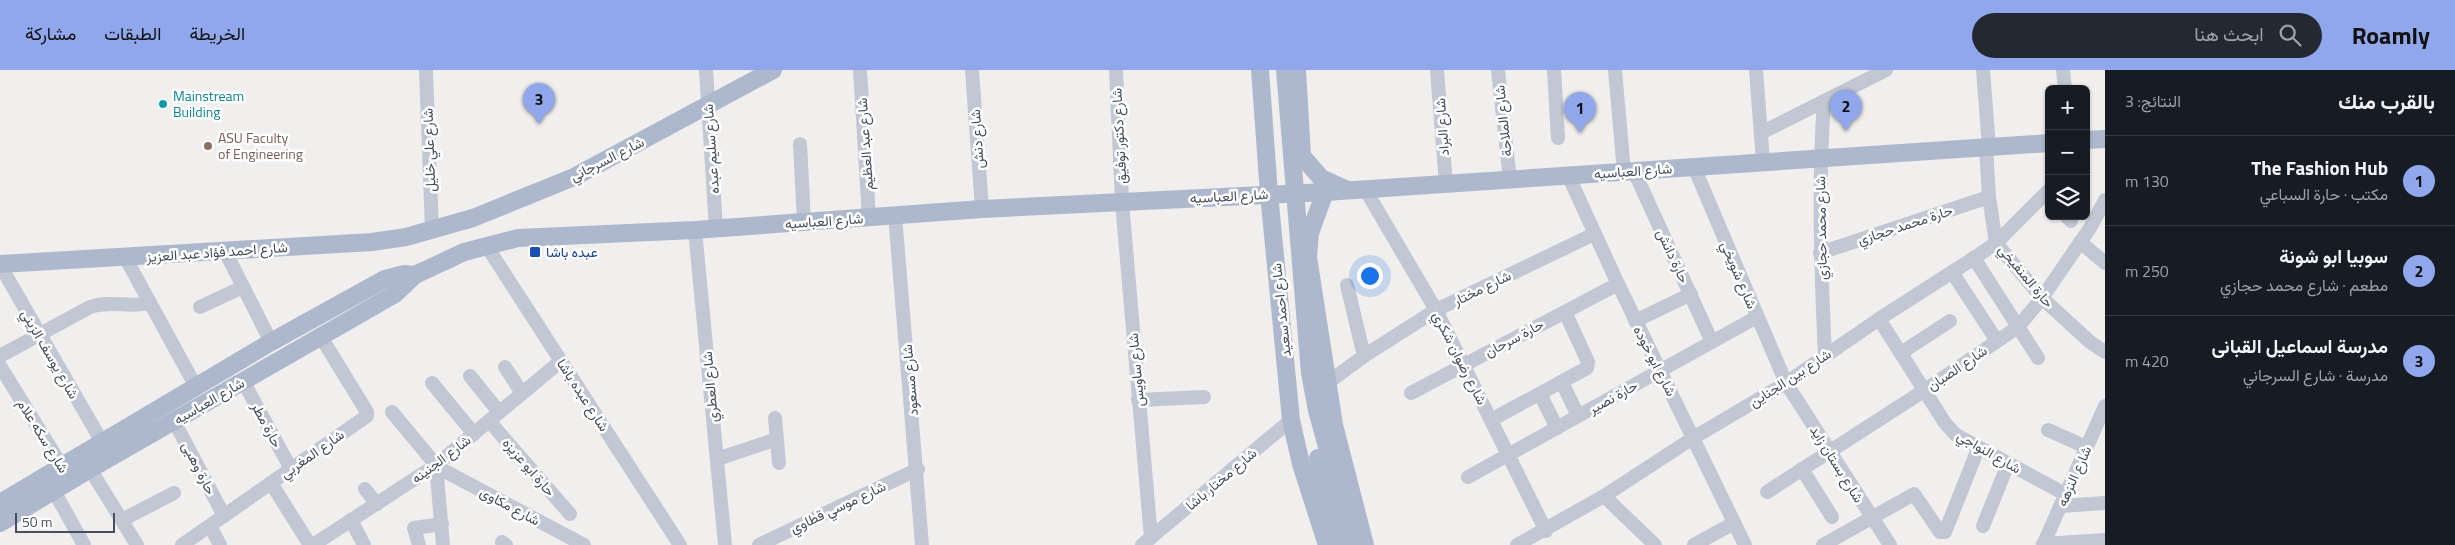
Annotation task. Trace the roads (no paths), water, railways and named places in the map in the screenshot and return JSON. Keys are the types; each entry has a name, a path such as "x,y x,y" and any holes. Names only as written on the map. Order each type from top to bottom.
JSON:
{"main road":[{"name":"شارع السرجاني","path":"432,230 473,218 590,170 773,70"},
{"name":"شارع احمد سعيد","path":"1260,70 1269,194 1291,420 1301,464 1327,545"},
{"path":"1278,70 1302,374 1316,452 1341,545"},
{"path":"1285,70 1310,373 1317,410 1354,545"},
{"path":"1297,70 1302,156 1321,178 1357,190"},
{"path":"2090,140 2105,139"},
{"name":"شارع العباسيه","path":"0,523 70,480 395,294 415,275 481,246 518,238 716,229 982,209 1325,192 2045,143"},
{"path":"1325,192 1310,233 1309,269 1326,384 1343,467 1365,545"},
{"path":"473,218 465,223 463,232 466,241 481,246"},
{"name":"شارع احمد فؤاد عبد العزيز","path":"0,265 372,242 432,230"},
{"path":"1278,280 1285,263 1290,259 1298,260 1309,269"},
{"name":"شارع العباسيه","path":"0,503 61,465 384,279 399,275 415,275"}],"street":[{"name":"شارع علي خليل","path":"426,70 432,230"},
{"name":"شارع سليم عبده","path":"706,70 716,229"},
{"name":"شارع عبد العظيم","path":"860,70 870,218"},
{"name":"شارع دنش","path":"972,70 982,209"},
{"name":"شارع دكتور توفيق","path":"1116,70 1122,202"},
{"name":"شارع البراد","path":"1437,70 1446,184"},
{"name":"شارع الملاحة","path":"1498,70 1509,171"},
{"path":"1554,70 1558,138"},
{"name":"حارة دانش","path":"1615,70 1629,171 1691,294 1712,342"},
{"path":"1756,70 1763,162"},
{"path":"1761,133 1886,70"},
{"name":"حارة المنفيخي","path":"1983,70 1990,197 1996,242 2042,298 2090,342 2105,352"},
{"path":"2063,70 2065,85"},
{"name":"شارع محمد حجازي","path":"1824,101 1820,158 1820,253 1825,356"},
{"path":"800,144 804,222"},
{"name":"شارع شويخي","path":"1694,167 1786,383"},
{"name":"شارع ابو خوده","path":"1568,175 1594,234 1745,545"},
{"name":"شارع رضوان شكري","path":"1357,190 1436,310 1546,530"},
{"name":"حارة محمد حجازي","path":"1820,253 1990,197"},
{"name":"شارع بين الجناين","path":"1517,545 1604,496 1694,438 1786,383 1878,319 1974,258 1996,242 2045,197"},
{"name":"شارع الصبان","path":"1767,492 1925,390 2018,327 2042,298 2080,242 2105,200"},
{"name":"شارع ساويس","path":"1122,202 1138,400 1146,542"},
{"name":"شارع مسعود","path":"895,216 918,469 922,545"},
{"name":"شارع العطري","path":"695,230 725,545"},
{"name":"شارع مختار","path":"1326,384 1364,356 1436,310 1594,234"},
{"path":"2080,242 2105,263"},
{"name":"شارع عبده باشا","path":"481,246 560,360 680,545"},
{"path":"225,251 272,342"},
{"path":"125,257 196,387"},
{"path":"1974,258 2038,358"},
{"name":"شارع يوسف الزيني","path":"0,265 37,334 102,442"},
{"path":"1952,272 1997,341"},
{"name":"حارة سرحان","path":"1411,393 1618,284"},
{"path":"1347,285 1364,356"},
{"path":"200,307 242,287"},
{"path":"1636,321 1691,294"},
{"path":"0,356 37,334 99,304 126,306 150,303"},
{"path":"1491,420 1587,368 1588,362 1565,312"},
{"name":"حارة نصير","path":"1468,477 1757,317"},
{"name":"شارع النواجي","path":"1878,319 1945,423 1956,435 1978,449 2008,464 2062,500"},
{"path":"1901,353 1950,321"},
{"name":"شارع المغربي","path":"182,545 368,414 321,337"},
{"name":"شارع الجنينه","path":"311,545 437,466 560,360"},
{"name":"شارع سكه علام","path":"0,366 70,480"},
{"path":"505,367 522,393"},
{"name":"حارة ابو عزيزه","path":"470,376 494,417 570,514"},
{"name":"حارة مطر","path":"244,381 291,469"},
{"path":"1562,382 1578,416"},
{"path":"432,383 474,434"},
{"name":"شارع بستان زايد","path":"1786,383 1870,518 1889,544"},
{"path":"1540,394 1557,428"},
{"path":"1138,400 1204,397"},
{"name":"شارع النزهه","path":"2043,545 2105,406"},
{"path":"392,412 437,466 443,545"},
{"path":"775,418 779,463"},
{"name":"شارع مختار باشا","path":"1146,542 1291,420"},
{"name":"حارة وهبى","path":"174,421 224,516"},
{"path":"2048,430 2086,447"},
{"path":"717,459 777,439"},
{"path":"1823,545 1914,494 1940,532 1945,532 1978,449"},
{"path":"1984,526 2008,464"},
{"name":"شارع مكاوى","path":"437,466 560,539 584,545"},
{"path":"90,469 137,545"},
{"name":"شارع موسي قطاوي","path":"758,545 918,469"},
{"path":"1802,469 1832,517"},
{"path":"271,483 311,545"},
{"path":"365,490 377,504"},
{"path":"54,491 84,545"},
{"path":"122,520 174,493"},
{"path":"1604,496 1655,545"},
{"path":"2062,500 2105,503"},
{"path":"351,520 364,545"},
{"path":"1694,545 1734,523"},
{"path":"420,545 409,531 442,524"},
{"path":"210,526 220,545"},
{"path":"2043,545 2105,540"}],"place":[{"name":"Mainstream Building","path":"163,104"},
{"name":"مدرسة اسماعيل القبانى","path":"539,124"},
{"name":"سوبيا ابو شونة","path":"1846,131"},
{"name":"The Fashion Hub","path":"1580,133"},
{"name":"ASU Faculty of Engineering","path":"208,146"},
{"name":"عبده باشا","path":"535,252"}]}
